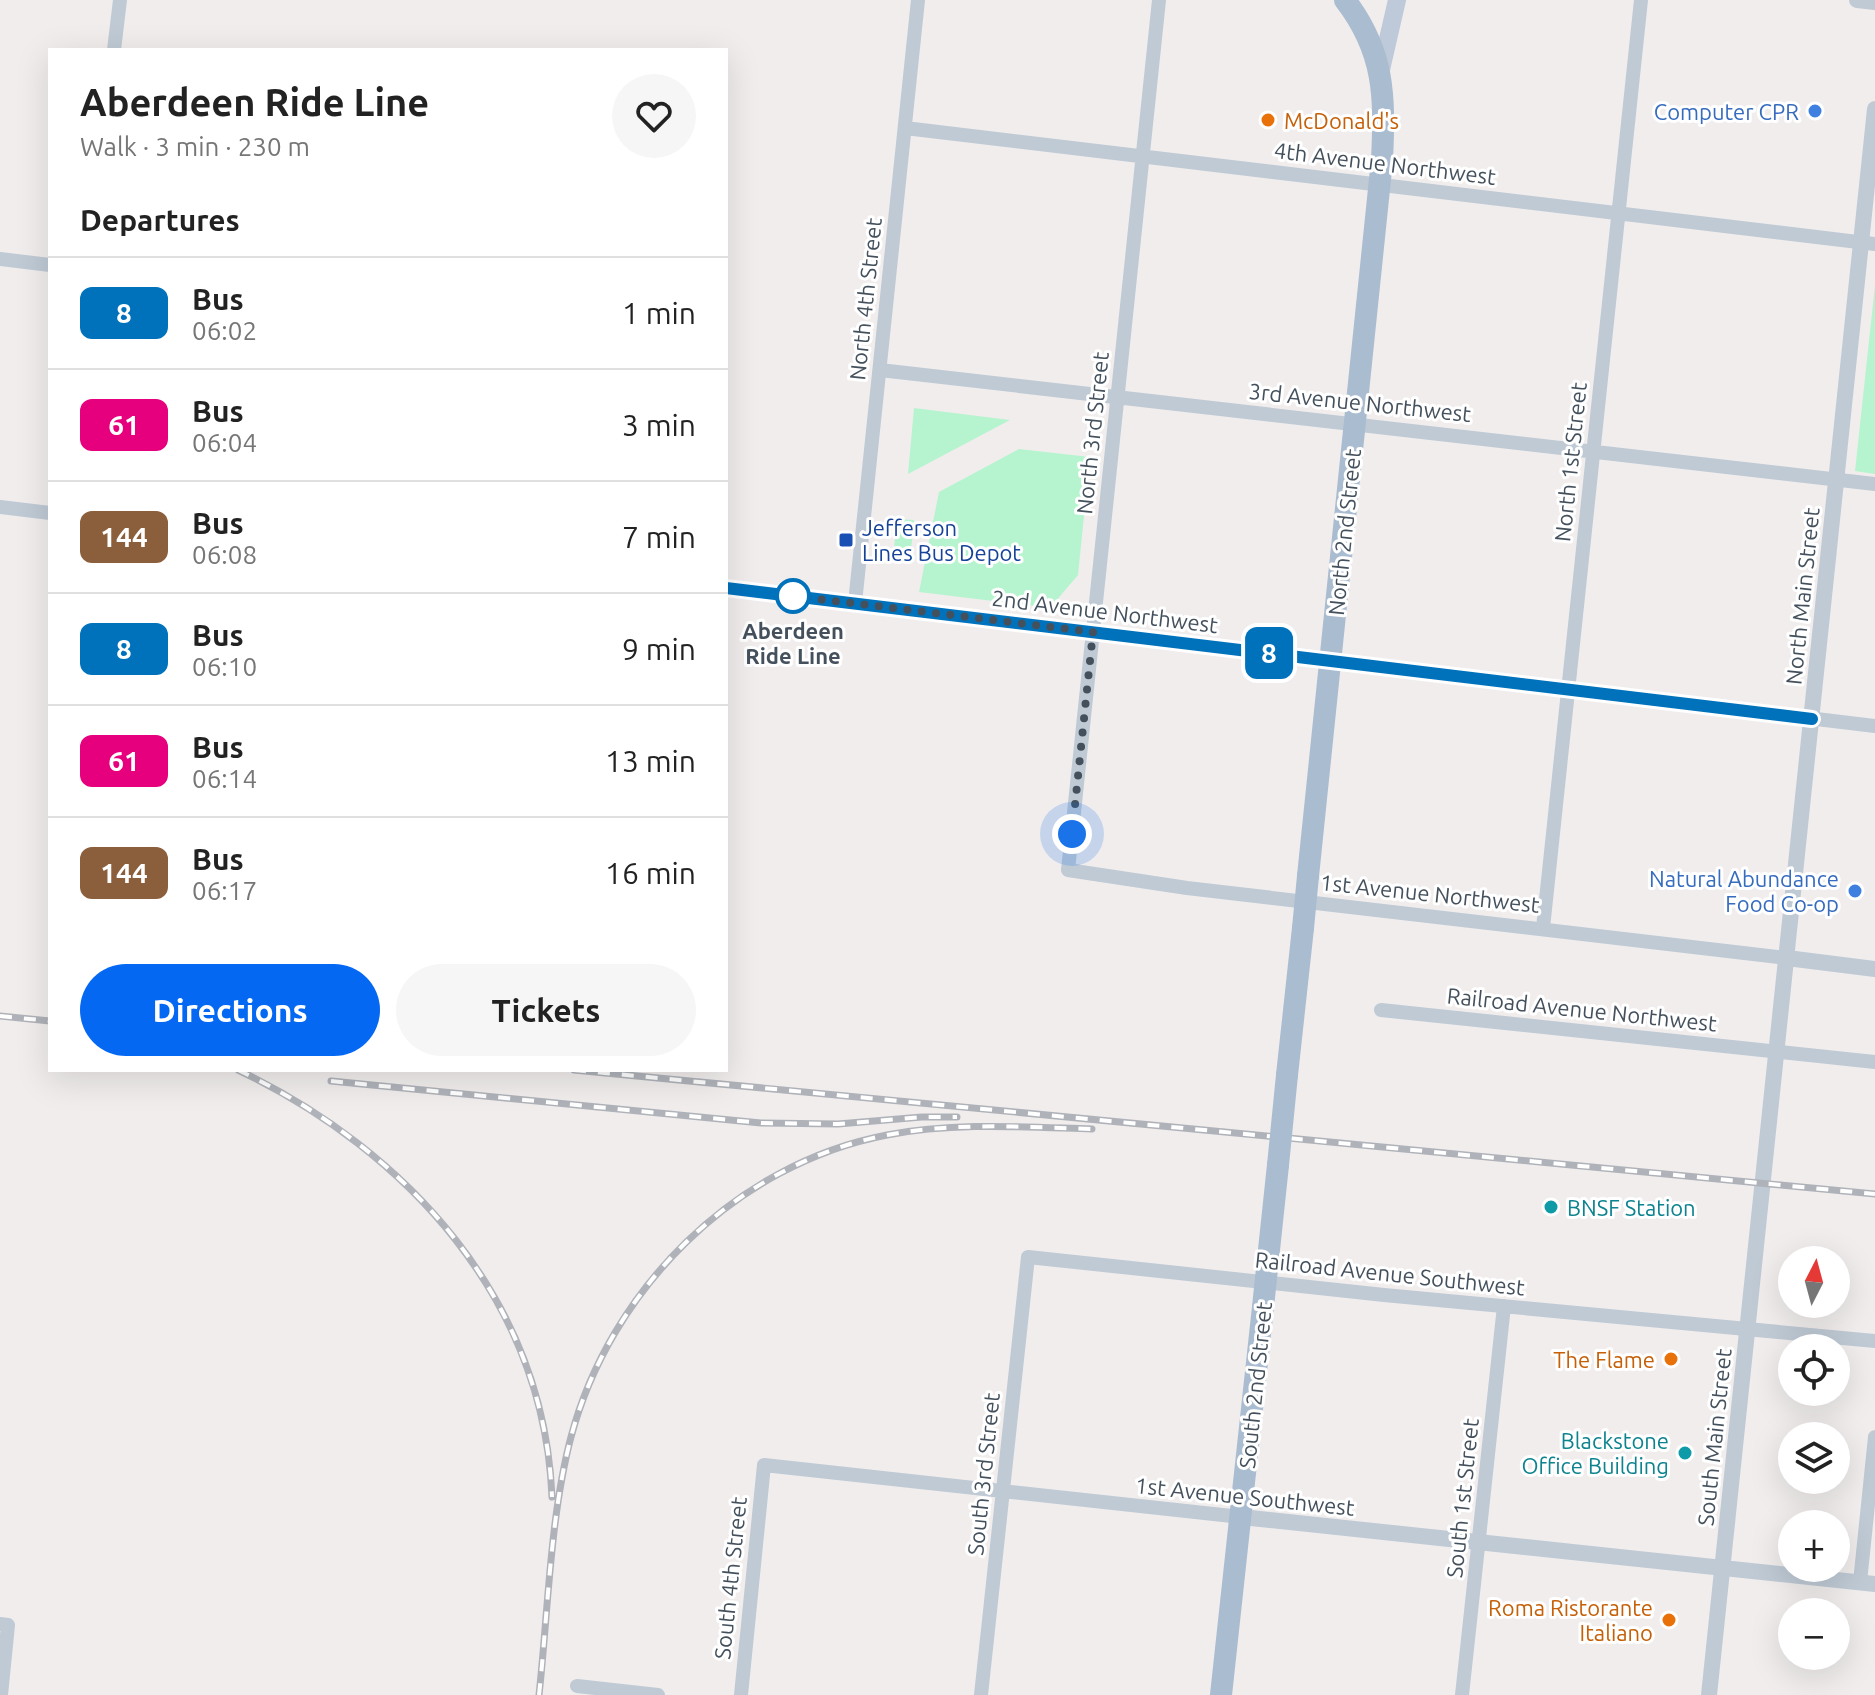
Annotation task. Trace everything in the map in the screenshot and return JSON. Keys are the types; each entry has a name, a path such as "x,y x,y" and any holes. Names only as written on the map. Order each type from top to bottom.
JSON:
{"main road":[{"path":"1380,74 1397,0"},
{"name":"North 2nd Street","path":"1287,1075 1356,423 1384,125 1380,74 1371,43 1351,2"},
{"name":"South 2nd Street","path":"1221,1695 1287,1075"}],"street":[{"path":"114,48 120,0"},
{"name":"North 4th Street","path":"855,603 918,0"},
{"name":"North 3rd Street","path":"1068,870 1159,0"},
{"name":"North 1st Street","path":"1543,928 1641,0"},
{"path":"1857,0 1875,2"},
{"name":"North Main Street","path":"1763,1184 1836,479 1868,243 1875,109"},
{"name":"4th Avenue Northwest","path":"905,128 1868,243"},
{"path":"0,259 48,265"},
{"name":"3rd Avenue Northwest","path":"880,370 1875,484"},
{"path":"0,507 48,513"},
{"name":"2nd Avenue Northwest","path":"728,588 1875,726"},
{"name":"1st Avenue Northwest","path":"1068,870 1187,888 1787,958"},
{"path":"1787,958 1875,969"},
{"name":"Railroad Avenue Northwest","path":"1381,1010 1875,1062"},
{"name":"South Main Street","path":"1709,1695 1763,1184"},
{"name":"Railroad Avenue Southwest","path":"1028,1257 1875,1341"},
{"name":"South 3rd Street","path":"981,1695 1028,1257"},
{"name":"South 1st Street","path":"1462,1695 1504,1306"},
{"path":"1868,1583 1875,1437"},
{"name":"1st Avenue Southwest","path":"764,1465 1868,1583"},
{"name":"South 4th Street","path":"741,1695 764,1465"},
{"path":"1,1695 4,1624"},
{"path":"577,1686 658,1695"}],"green space":[{"path":"1875,285 1875,474 1855,471"},
{"path":"914,408 1010,420 908,474"},
{"path":"1019,449 1090,457 1078,575 1050,608 919,592 939,492"},
{"path":"897,519 914,520 910,560 893,558"}],"railway":[{"path":"0,1016 48,1021"},
{"path":"242,1072 300,1104 358,1143 410,1189 456,1240 494,1297 523,1359 543,1425 552,1497"},
{"path":"595,1072 1875,1194"},
{"path":"331,1081 761,1123 838,1124 957,1117"},
{"path":"539,1695 558,1499 571,1437 590,1383 615,1332 648,1284 687,1242 731,1205 779,1174 831,1150 887,1135 938,1128 1092,1129"}],"bus line":[{"name":"8","path":"728,588 1812,719"}],"place":[{"name":"Computer CPR","path":"1815,111"},
{"name":"McDonald's","path":"1268,120"},
{"name":"Jefferson Lines Bus Depot","path":"846,540"},
{"name":"Aberdeen Ride Line","path":"793,596"},
{"name":"Natural Abundance Food Co-op","path":"1855,891"},
{"name":"BNSF Station","path":"1551,1207"},
{"name":"The Flame","path":"1671,1359"},
{"name":"Blackstone Office Building","path":"1685,1453"},
{"name":"Roma Ristorante Italiano","path":"1669,1620"}],"route":[{"path":"793,596 1093,632 1072,834"}]}
